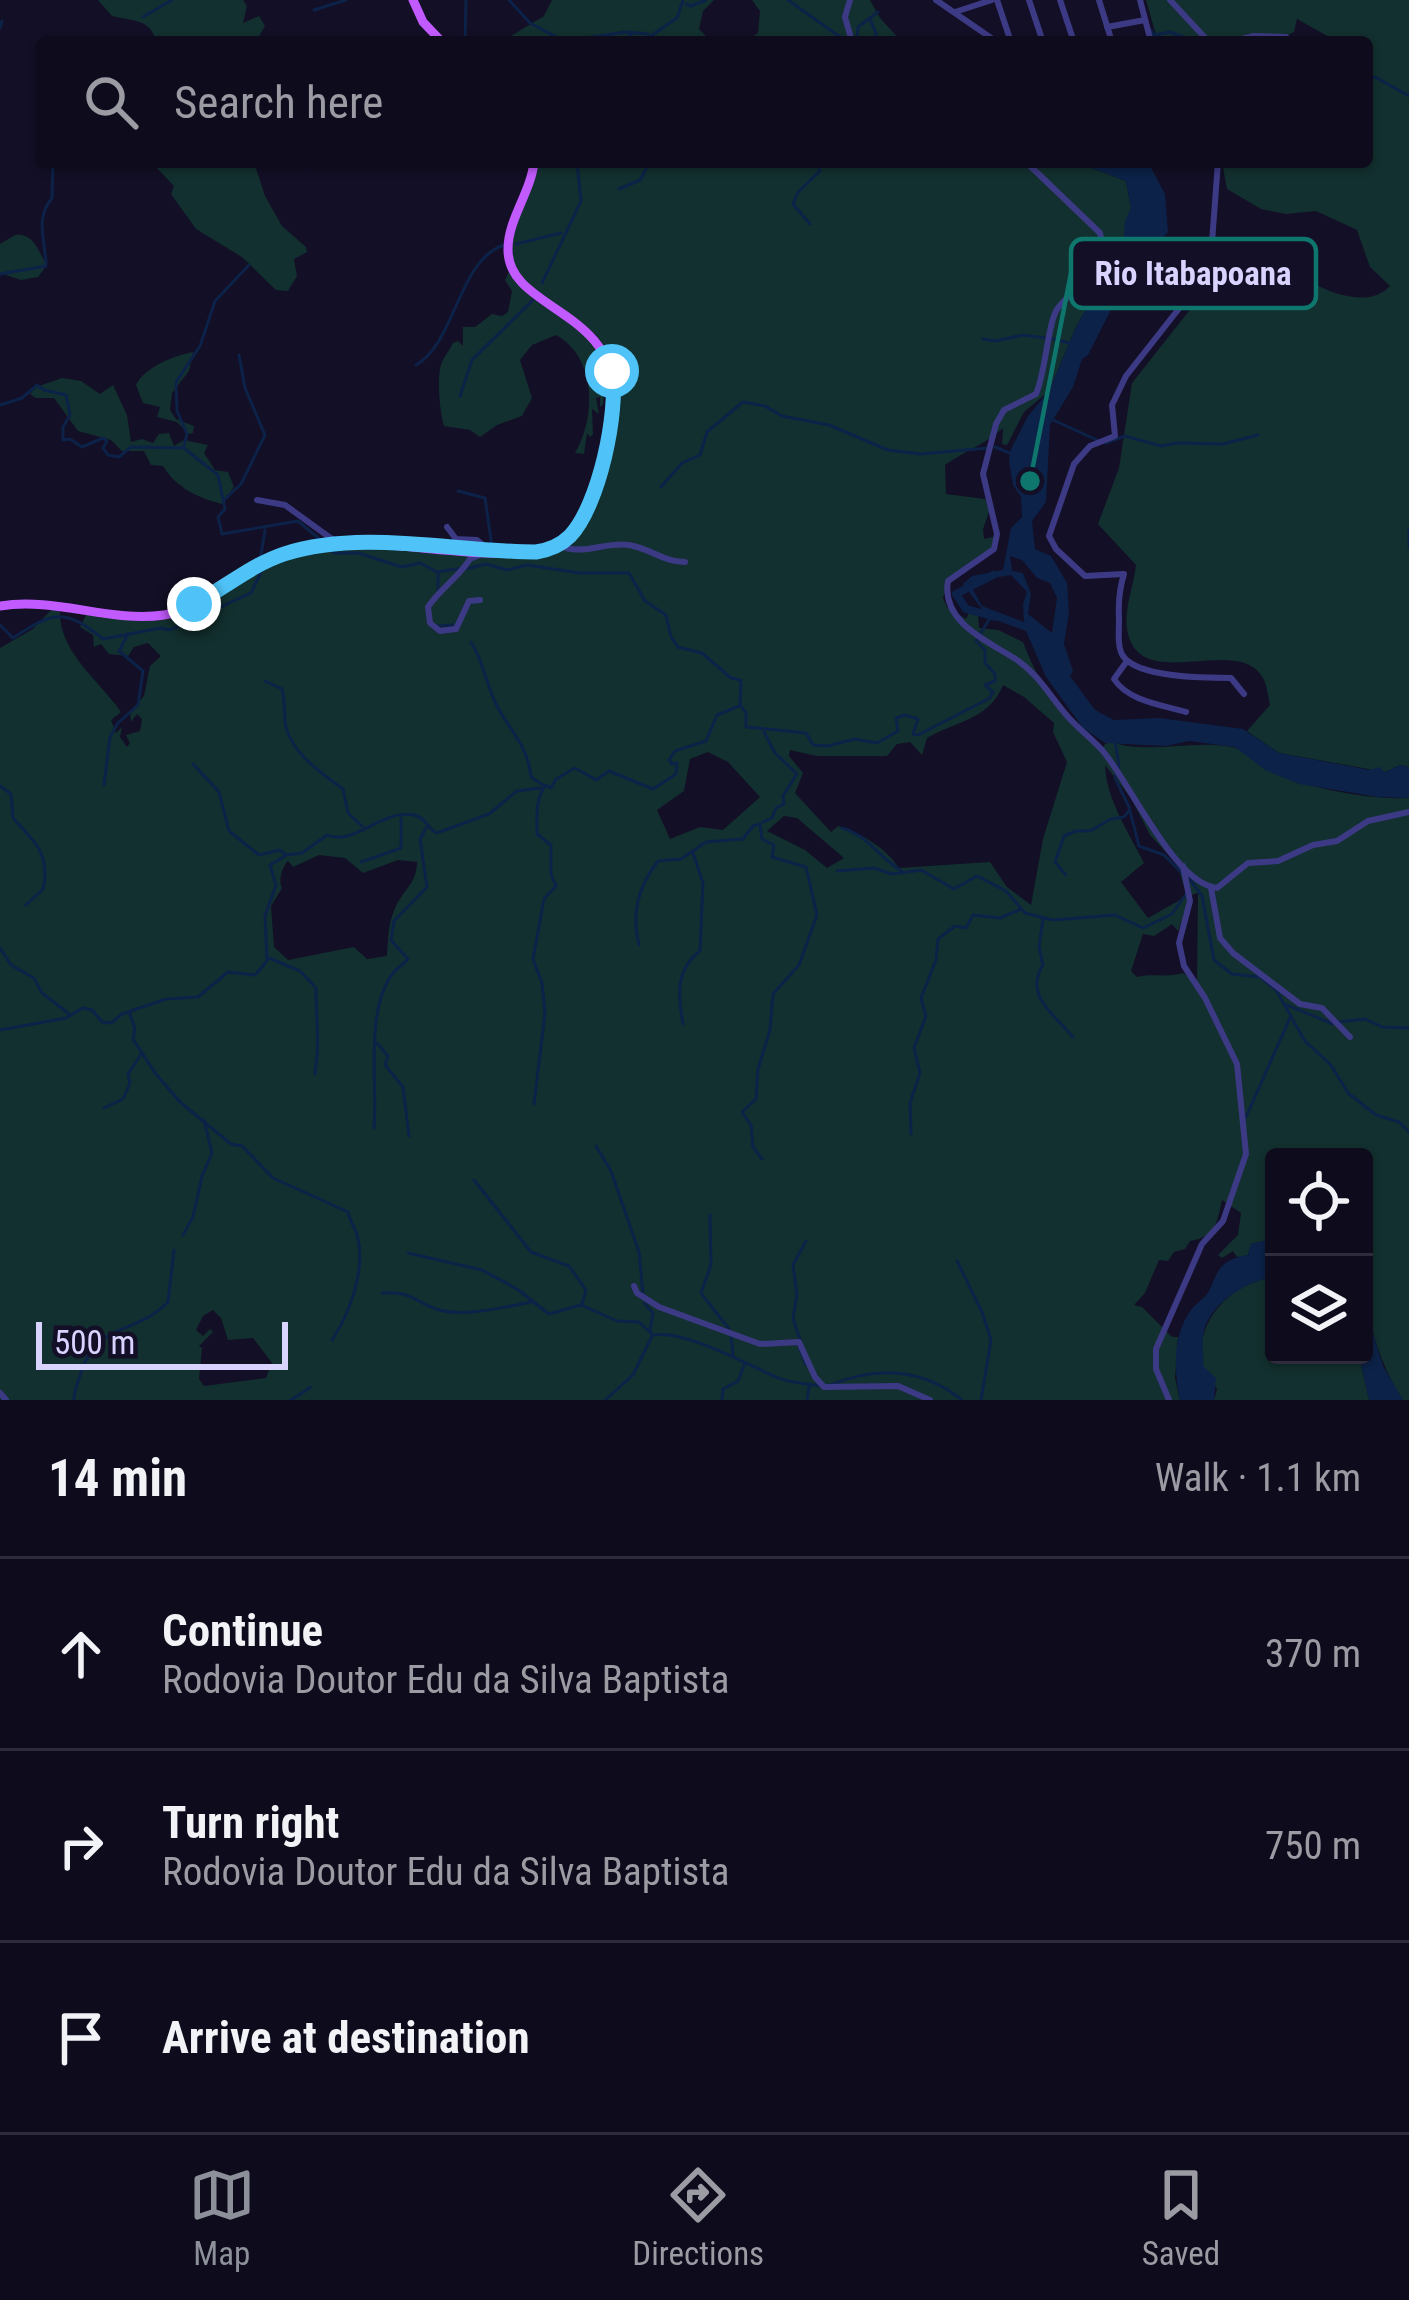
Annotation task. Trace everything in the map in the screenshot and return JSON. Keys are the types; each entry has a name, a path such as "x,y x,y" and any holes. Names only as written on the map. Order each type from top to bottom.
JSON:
{"main road":[{"path":"413,0 436,36"},
{"path":"0,606 44,603 166,615 203,600 263,562 316,546 536,552 559,545 574,532 589,500 615,391 609,362 595,338 525,286 510,263 509,238 533,168"}],"street":[{"path":"850,0 845,17 850,36"},
{"path":"936,0 988,36"},
{"path":"955,14 994,0 1009,36"},
{"path":"1029,0 1041,36"},
{"path":"1060,0 1072,36"},
{"path":"1099,0 1110,36"},
{"path":"1140,0 1149,36"},
{"path":"1171,0 1203,36"},
{"path":"1107,27 1145,20"},
{"path":"1032,168 1100,233 1105,256 1089,280 1056,309 1036,394 1004,410 996,424 983,474 997,534 994,549 948,580 946,596 977,638 1036,674 1067,716 1102,750 1154,834 1211,888 1220,938 1233,953 1300,1004 1322,1008 1350,1036"},
{"path":"1218,168 1210,269 1154,336 1114,397 1114,438 1090,446 1074,464 1061,510 1049,532 1056,549 1085,576 1124,574 1118,609 1120,651 1127,661 1143,669 1193,678 1231,678 1244,694"},
{"path":"256,500 285,505 338,544"},
{"path":"447,527 455,539 477,540 490,550 470,559 463,573 446,581 428,607 430,623 440,631 456,629 469,601 480,600"},
{"path":"559,545 571,550 622,544 665,561 685,562"},
{"path":"1127,661 1114,680 1120,688 1186,712"},
{"path":"1211,888 1248,863 1278,861 1313,844 1337,841 1368,821 1409,812"},
{"path":"1168,1400 1156,1369 1156,1349 1202,1244 1223,1221 1246,1154 1238,1064 1181,955 1179,943 1190,901 1181,863"},
{"path":"634,1286 658,1307 760,1344 799,1342 824,1387 898,1386 930,1400"}],"green space":[{"path":"98,0 243,0 247,6 243,23 259,16 265,26 259,36 154,36 145,25 112,16"},
{"path":"552,0 714,0 703,11 699,29 706,36 511,36 544,16"},
{"path":"752,0 870,0 896,36 754,36 758,33 760,11"},
{"path":"1146,0 1409,0 1409,767 1400,765 1385,772 1279,753 1247,731 1270,705 1263,678 1250,665 1232,660 1149,659 1135,649 1127,629 1136,565 1098,524 1119,468 1132,383 1200,297 1233,272 1262,282 1269,254 1311,282 1345,296 1377,295 1390,286 1370,267 1357,230 1316,211 1286,214 1261,209 1227,189 1223,168 1373,168 1373,36 1327,36 1297,19 1294,32 1287,36 1156,36"},
{"path":"157,168 256,168 282,226 306,247 307,252 294,259 297,276 288,291 276,290 242,257 196,229 171,194 174,186"},
{"path":"535,168 1092,168 1126,181 1131,208 1123,245 1076,327 1049,391 1024,412 1007,445 1002,444 1003,428 945,465 946,494 985,499 990,509 984,539 997,536 993,549 949,577 943,598 947,607 966,619 970,610 978,615 979,628 998,630 1023,642 1054,702 1101,751 1111,742 1140,747 1232,747 1266,769 1303,783 1357,795 1409,798 1409,1400 1403,1400 1387,1371 1373,1330 1373,1148 1265,1148 1265,1241 1251,1244 1248,1255 1237,1257 1233,1251 1222,1258 1218,1255 1238,1235 1241,1213 1222,1200 1210,1232 1174,1252 1168,1261 1159,1260 1145,1293 1134,1305 1178,1337 1175,1378 1180,1400 0,1400 0,648 33,629 52,609 60,608 72,651 121,712 111,720 116,733 122,727 120,737 127,747 126,735 140,731 142,719 137,714 131,722 130,711 144,696 150,666 161,656 148,643 134,647 128,656 109,654 101,644 94,647 93,635 80,627 87,613 150,619 187,614 263,570 327,550 507,555 566,543 583,529 595,501 612,424 613,369 593,333 526,283 512,258","holes":["1003,685 1054,723 1053,732 1067,762 1043,839 1031,905 1007,887 990,862 899,868 864,837 838,826 831,832 795,793 803,773 789,756 790,750 817,756 887,756 897,744 910,742 922,755 927,738 980,713","708,752 728,762 760,797 723,830 700,827 670,839 657,810 684,791 690,759","1105,765 1131,798 1150,835 1177,864 1187,896 1148,918 1121,882 1144,863 1119,816","784,816 797,818 844,858 827,868 805,850 767,831","319,855 345,858 363,873 398,860 417,862 391,918 387,956 367,959 354,947 288,960 274,947 271,906 282,888 284,867 288,861 293,867","1198,893 1197,983 1183,973 1137,977 1131,971 1143,934 1154,936 1172,924 1178,931 1191,895","213,1310 228,1340 253,1338 272,1363 266,1378 204,1386 199,1379 199,1346 213,1332 210,1329 203,1336 196,1330 203,1316"]},
{"path":"15,235 31,240 47,265 38,277 21,280 0,273 0,244"},
{"path":"510,269 523,288 580,330 603,361 611,386 600,407 600,397 596,398 599,414 592,409 593,434 587,433 584,454 575,453 587,423 586,373 569,345 556,335 532,345 520,360 532,398 522,416 480,437 470,430 444,426 439,385 442,362 453,343 463,346 463,327 475,327 492,314 508,312 512,291 505,280"},
{"path":"193,352 189,371 172,393 170,410 176,419 194,426 188,434 177,422 157,417 160,407 143,403 136,385 160,363"},
{"path":"62,378 81,381 100,394 113,385 127,415 131,442 153,443 159,434 169,433 174,446 184,440 208,445 204,453 215,470 228,472 234,487 222,504 181,486 163,466 151,465 144,451 122,451 111,440 78,431 54,398 30,394"},
{"path":"1265,1279 1265,1364 1361,1364 1369,1400 1214,1400 1217,1389 1202,1364 1204,1332 1231,1295"}],"water":[{"path":"1092,168 1151,168 1165,194 1168,232 1128,276 1050,425 1046,502 1032,521 1035,549 1051,556 1067,583 1064,644 1073,671 1070,676 1095,710 1114,720 1159,718 1243,729 1279,753 1370,770 1379,767 1385,772 1400,765 1409,767 1409,798 1299,784 1265,770 1235,747 1189,741 1166,746 1105,743 1083,728 1046,677 1026,631 988,617 963,584 972,576 1003,570 1011,528 1022,517 1009,461 1011,449 1028,416 1049,391 1076,327 1123,245 1131,208 1126,181","holes":["1010,556 1022,560 1037,578 1050,583 1057,598 1052,633 1028,614 1031,594 1023,573 1012,571","1011,575 1027,592 1024,622 982,606 969,582"]},
{"path":"1265,1241 1265,1279 1229,1296 1206,1326 1203,1366 1216,1378 1214,1400 1180,1400 1176,1354 1185,1320 1209,1292 1222,1266 1248,1255 1251,1244"},
{"path":"1373,1333 1383,1366 1403,1400 1369,1400 1361,1364 1373,1364"}],"waterway":[{"path":"143,17 172,0"},
{"path":"314,10 346,0"},
{"path":"465,36 466,0"},
{"path":"509,0 530,23 555,36"},
{"path":"651,36 677,18 683,0"},
{"path":"686,4 706,0"},
{"path":"788,0 839,36"},
{"path":"857,36 858,27 878,12"},
{"path":"0,28 2,21"},
{"path":"871,21 875,36"},
{"path":"1151,30 1154,35 1181,36"},
{"path":"629,36 632,33"},
{"path":"598,36 648,34"},
{"path":"1373,78 1409,96"},
{"path":"0,274 46,266 42,223 52,198 53,168"},
{"path":"542,283 581,201 578,168"},
{"path":"619,189 640,180 647,168"},
{"path":"810,224 793,204 819,168"},
{"path":"516,244 561,233"},
{"path":"416,365 440,339 476,267 504,245"},
{"path":"184,446 187,434 177,411 176,382 200,346 215,301 249,265"},
{"path":"460,396 472,360 533,300"},
{"path":"983,339 1045,338"},
{"path":"1053,339 1069,343"},
{"path":"223,501 241,484 265,435 245,388 239,355"},
{"path":"0,405 22,398 37,385 66,395 70,415 63,440 82,447 103,438 108,455 119,457 131,447 184,448"},
{"path":"661,487 682,463 700,455 707,432 743,402 829,425 888,450 920,454 988,448"},
{"path":"1051,419 1097,440"},
{"path":"1106,443 1125,436 1161,446 1223,444 1258,435"},
{"path":"995,447 1012,454"},
{"path":"185,449 218,475 225,509 218,517 222,534 298,521 323,542"},
{"path":"458,491 485,498 492,547"},
{"path":"1409,529 1409,547"},
{"path":"261,555 265,530"},
{"path":"325,547 402,567 420,563 437,572 462,568"},
{"path":"466,569 486,564 507,570 527,565 580,573 629,573 645,601 666,615 678,647 702,653 731,678 741,680 740,705 746,713 746,727 806,733 813,745 855,739 877,743 898,731 896,718 905,715 918,719 913,734 918,735 990,698 993,692 985,685 995,681 995,674 976,641 990,618"},
{"path":"0,625 13,638 58,617 78,622 103,639 170,630 251,593 263,568"},
{"path":"438,573 438,591"},
{"path":"993,575 956,594 966,609 996,617"},
{"path":"437,626 453,625"},
{"path":"104,785 110,737 138,705 143,671 119,651 127,636"},
{"path":"471,642 497,706 523,748 531,777 543,785"},
{"path":"265,681 282,689 292,741 306,760 343,789 348,813 362,826"},
{"path":"534,1104 545,1013 533,959 544,899 556,886 551,845 537,834 542,790 575,768 596,780 609,771 653,789 676,774 677,763 669,760 675,751 706,741 717,715 739,706"},
{"path":"763,822 784,804 783,796 797,774 775,753 764,732"},
{"path":"1115,740 1119,767"},
{"path":"193,764 219,792 229,831 259,855 280,850 286,855 302,853 327,835 348,836 402,814 418,816 437,833 489,814 517,791 540,788"},
{"path":"1116,774 1139,846 1164,855 1184,875"},
{"path":"0,786 11,794 13,818 39,849 45,866 43,889 26,905"},
{"path":"1066,875 1055,862 1064,836 1090,831 1129,811"},
{"path":"361,862 401,848 401,818"},
{"path":"760,824 762,839 774,845 772,857 806,867 817,915 799,965 773,994 756,1099 742,1112 762,1159"},
{"path":"639,945 638,901 658,861 681,859 706,842 743,839 760,824"},
{"path":"374,1128 379,1006 394,972 408,959 391,940 394,921 427,887 420,839 426,828"},
{"path":"842,828 902,871"},
{"path":"683,1024 682,975 700,951 703,883 693,853"},
{"path":"0,1030 66,1018 83,1008 111,1023 122,1014 166,999 198,997 228,972 255,975 267,961 265,916 276,885 270,865 285,856"},
{"path":"837,871 874,868 892,874 921,870 954,889 977,876 1006,891 1025,913 1053,920 1115,915 1143,928 1172,914 1186,894"},
{"path":"1189,878 1202,896 1214,960 1232,974 1260,977 1276,990 1305,1041 1331,1065 1348,1093 1409,1132"},
{"path":"911,1134 910,1103 920,1073 914,1048 926,1016 921,998 936,960 938,939 955,926 966,928 973,915 1000,918 1019,910"},
{"path":"1043,919 1039,996 1073,1037"},
{"path":"0,948 11,965 34,978 42,993 69,1014"},
{"path":"269,958 300,971 316,988 315,1074"},
{"path":"1287,1005 1333,1024"},
{"path":"130,1014 133,1039 180,1102 231,1144 242,1146 273,1178 348,1212 360,1251 358,1278 332,1340"},
{"path":"1246,1117 1290,1018"},
{"path":"1338,1022 1365,1019 1382,1027 1409,1028"},
{"path":"377,1043 388,1056 385,1065 403,1087 409,1136"},
{"path":"104,1108 123,1099 130,1083 128,1074 142,1053"},
{"path":"183,1235 212,1153 204,1120"},
{"path":"596,1146 611,1171 639,1252 643,1294"},
{"path":"474,1180 531,1252 569,1266 586,1290 582,1304"},
{"path":"710,1215 711,1265 701,1293 729,1329"},
{"path":"800,1340 793,1318 797,1295 793,1265 806,1241"},
{"path":"74,1400 81,1372 97,1344 168,1302 174,1250"},
{"path":"408,1253 482,1270 549,1314 581,1305 617,1321 639,1322 653,1335 698,1342 782,1379 821,1386"},
{"path":"957,1261 991,1340 981,1400"},
{"path":"382,1293 406,1295 436,1309 458,1312 531,1302"},
{"path":"644,1303 653,1313 650,1330"},
{"path":"731,1335 733,1355"},
{"path":"605,1400 633,1375 652,1336"},
{"path":"799,1347 806,1365"},
{"path":"722,1400 723,1389 738,1381 745,1363"},
{"path":"830,1385 865,1375 899,1373 931,1381 962,1400"},
{"path":"291,1400 311,1387"},
{"path":"807,1400 809,1387"}],"place":[{"name":"Rio Itabapoana","path":"1030,481"}],"route":[{"path":"194,604 263,562 316,546 376,544 536,552 559,545 574,532 597,475 614,410 612,371"}]}
